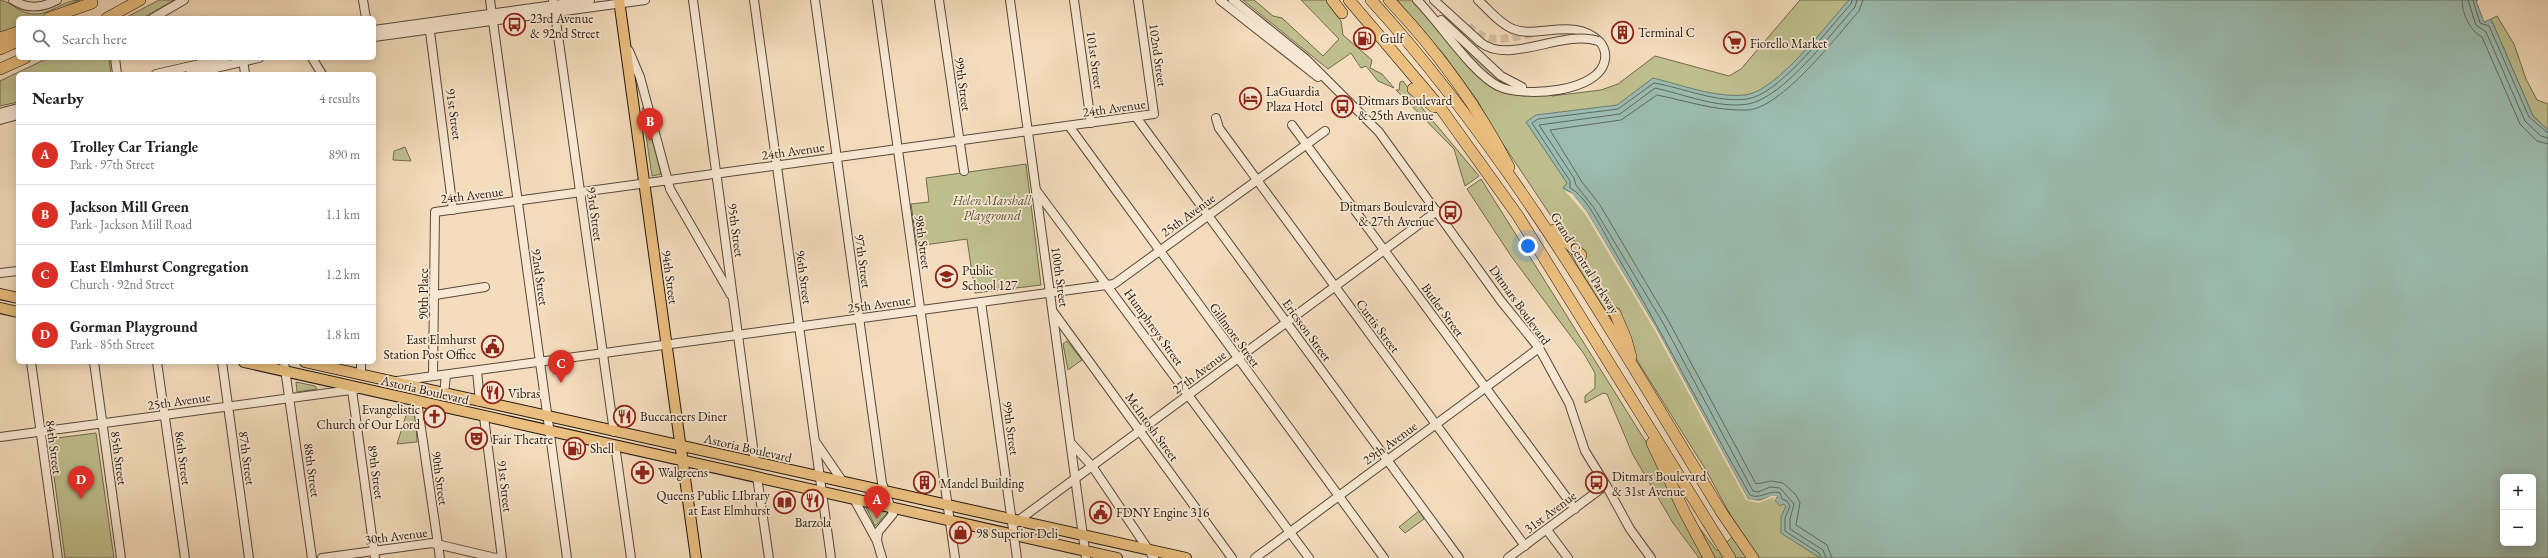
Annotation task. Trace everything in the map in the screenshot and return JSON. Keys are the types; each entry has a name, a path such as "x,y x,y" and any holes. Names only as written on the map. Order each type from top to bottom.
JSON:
{"highway":[{"path":"111,16 140,0"},
{"path":"1332,0 1342,13"},
{"path":"1349,0 1451,122 1534,241 1730,558"},
{"name":"Grand Central Parkway","path":"1370,0 1419,56 1537,212 1722,513 1753,558"},
{"path":"1389,0 1403,12"},
{"path":"1396,0 1403,12 1474,104 1525,195"},
{"path":"55,16 95,2"},
{"path":"69,16 95,2"},
{"path":"0,38 16,33"},
{"path":"0,49 16,42"},
{"path":"0,69 20,60"},
{"path":"1413,89 1451,122"},
{"path":"1537,212 1581,255"},
{"path":"1615,313 1626,339 1633,367"},
{"path":"1640,414 1684,511 1709,558"}],"main road":[{"name":"94th Street","path":"619,2 696,558"},
{"path":"0,294 16,298"},
{"path":"0,308 16,312"},
{"name":"Astoria Boulevard","path":"260,364 285,367 357,389 417,401 949,520 1014,525 1083,536 1127,545 1152,554 1186,558"},
{"name":"Astoria Boulevard","path":"314,364 947,505 1014,525 1085,554 1117,558"}],"street":[{"path":"13,0 22,5 34,7 57,0"},
{"path":"156,16 184,0"},
{"path":"364,0 366,16"},
{"name":"92nd Street","path":"490,0 567,558"},
{"path":"376,37 430,26 590,0"},
{"path":"554,6 645,0"},
{"name":"95th Street","path":"693,0 755,462"},
{"name":"96th Street","path":"754,0 831,558"},
{"name":"97th Street","path":"815,0 882,483 891,507"},
{"name":"98th Street","path":"877,0 954,558"},
{"name":"99th Street","path":"939,0 964,171"},
{"name":"100th Street","path":"1010,0 1085,554"},
{"name":"101st Street","path":"1074,0 1091,123"},
{"name":"102nd Street","path":"1138,0 1154,114"},
{"name":"Ditmars Boulevard","path":"1220,0 1335,89 1362,113 1379,132 1501,301 1539,348 1569,403 1585,451 1630,529 1651,558"},
{"name":"Ditmars Boulevard","path":"1232,0 1306,59 1335,89"},
{"path":"1417,0 1501,76 1522,87"},
{"path":"1434,0 1482,44 1496,50 1508,50 1574,37 1598,41"},
{"path":"1424,7 1460,49 1492,82 1513,92 1529,93 1586,83 1595,78 1602,69 1605,58 1603,47 1598,41 1577,30 1512,29 1478,0"},
{"name":"93rd Street","path":"554,6 614,432"},
{"path":"376,30 430,26"},
{"name":"91st Street","path":"430,26 453,210"},
{"path":"626,45 640,78 669,180 670,189 691,228 733,297"},
{"path":"115,60 117,72"},
{"path":"181,71 219,60"},
{"path":"198,72 243,60 245,72"},
{"path":"313,60 321,72"},
{"path":"0,113 16,109"},
{"name":"24th Avenue","path":"435,212 1154,114"},
{"path":"0,120 16,116"},
{"name":"Ericsson Street","path":"1136,117 1459,558"},
{"name":"Curtis Street","path":"1216,118 1219,128 1525,546"},
{"name":"Butler Street","path":"1292,125 1574,509"},
{"name":"Gillmore Street","path":"1069,126 1237,359 1384,558"},
{"name":"25th Avenue","path":"389,382 1114,284 1325,131"},
{"name":"Humphreys Street","path":"1036,190 1290,531 1308,558"},
{"name":"27th Avenue","path":"1014,525 1437,211"},
{"name":"90th Place","path":"434,376 435,212"},
{"path":"0,273 16,271"},
{"path":"435,295 485,287"},
{"name":"99th Street","path":"982,302 1014,525 1017,558"},
{"name":"McIntosh Street","path":"1053,311 1232,558"},
{"path":"1056,337 1068,332"},
{"name":"29th Avenue","path":"1255,558 1484,387 1539,348"},
{"name":"84th Street","path":"31,364 58,558"},
{"name":"85th Street","path":"94,364 121,558"},
{"name":"86th Street","path":"157,364 185,558"},
{"name":"87th Street","path":"222,364 248,558"},
{"path":"361,364 361,375"},
{"name":"88th Street","path":"285,367 312,558"},
{"path":"477,371 480,402"},
{"path":"444,394 446,375"},
{"name":"25th Avenue","path":"0,437 357,389"},
{"name":"89th Street","path":"357,389 375,554"},
{"name":"90th Street","path":"417,401 440,558"},
{"name":"91st Street","path":"484,417 502,558"},
{"path":"814,439 843,482"},
{"path":"1070,442 1092,466 1152,554"},
{"path":"615,445 631,558"},
{"path":"756,477 769,558"},
{"name":"31st Avenue","path":"1508,558 1606,485"},
{"path":"854,499 877,541 882,558"},
{"path":"877,541 878,532 893,514 891,507"},
{"path":"1547,530 1568,558"},
{"path":"1127,545 1139,534"},
{"name":"30th Avenue","path":"322,558 375,554 438,544 496,558"}],"green space":[{"path":"0,0 26,13 38,14 44,13 69,2 80,0 44,16 16,16 16,29 0,34"},
{"path":"159,0 174,0 146,16 129,16"},
{"path":"1243,0 1254,0 1273,16 1282,18 1323,56 1339,39 1301,0 1327,0 1341,21 1343,35 1372,60 1370,68 1382,74 1394,88 1378,81 1366,66 1361,68 1351,53 1328,69"},
{"path":"1397,0 1412,0 1425,11 1457,52 1464,46 1501,82 1522,96 1549,94 1552,96 1601,90 1618,84 1655,56 1729,76 1741,69 1800,0 2118,0 1858,558 1710,558 1698,526 1717,551 1739,531 1706,470 1577,265 1553,219 1497,135 1477,100 1445,56"},
{"path":"2497,16 2514,44 2526,79 2537,100 2548,104 2548,130 2533,116 2491,19"},
{"path":"44,60 109,60 111,72 19,72"},
{"path":"16,73 16,102 0,106 0,81"},
{"path":"1403,81 1423,109 1479,176 1465,186 1454,149 1396,90 1399,90 1400,82"},
{"path":"642,108 644,108 661,174 652,176"},
{"path":"405,147 411,161 393,160 394,151"},
{"name":"Helen Marshall Playground","path":"1026,164 1041,285 975,293 967,239 917,246 911,204 929,202 926,178"},
{"path":"1481,179 1646,442 1706,558 1699,558 1673,523 1633,455 1607,394 1603,393 1585,403 1585,396 1595,388 1595,373 1584,354 1511,256 1467,189"},
{"path":"1067,341 1082,360 1068,370 1063,344"},
{"path":"296,382 315,386 317,389 297,392"},
{"path":"408,409 415,410 417,442 397,444"},
{"path":"96,433 114,558 65,558 49,439"},
{"path":"866,507 888,512 875,526"},
{"path":"1419,511 1424,519 1405,533 1399,527"}],"water":[{"path":"1849,0 2478,0 2476,1 2484,22 2491,19 2533,116 2548,130 2548,558 1820,558 1781,533 1781,517 1786,506 1783,504 1780,506 1775,500 1778,497 1756,500 1748,499 1656,328 1587,212 1572,193 1563,188 1567,183 1526,122 1536,115 1617,105 1653,78 1710,93 1722,95 1745,95 1758,91 1786,70"}],"pier":[{"path":"1565,191 1572,193 1587,212 1656,328 1748,499 1759,501 1771,496 1777,496 1775,500 1773,500 1775,498 1772,498 1758,503 1746,500 1654,329 1585,214"}],"tunnel":[{"path":"1468,26 1483,36 1498,39 1532,34"}],"place":[{"name":"23rd Avenue & 92nd Street","path":"514,25"},
{"name":"Terminal C","path":"1622,32"},
{"name":"Gulf","path":"1364,38"},
{"name":"Fiorello Market","path":"1735,43"},
{"name":"LaGuardia Plaza Hotel","path":"1251,98"},
{"name":"Ditmars Boulevard & 25th Avenue","path":"1342,107"},
{"name":"Jackson Mill Green","path":"650,141"},
{"name":"Ditmars Boulevard & 27th Avenue","path":"1450,213"},
{"name":"Public School 127","path":"947,277"},
{"name":"East Elmhurst Station Post Office","path":"492,346"},
{"name":"East Elmhurst Congregation","path":"561,383"},
{"name":"Vibras","path":"493,393"},
{"name":"Evangelistic Church of Our Lord","path":"435,416"},
{"name":"Buccaneers Diner","path":"624,416"},
{"name":"Fair Theatre","path":"477,439"},
{"name":"Shell","path":"575,448"},
{"name":"Walgreens","path":"643,472"},
{"name":"Mandel Building","path":"925,483"},
{"name":"Ditmars Boulevard & 31st Avenue","path":"1596,483"},
{"name":"Gorman Playground","path":"81,499"},
{"name":"Barzola","path":"813,500"},
{"name":"Queens Public LIbrary at East Elmhurst","path":"785,502"},
{"name":"FDNY Engine 316","path":"1100,512"},
{"name":"Trolley Car Triangle","path":"877,519"},
{"name":"98 Superior Deli","path":"961,533"}]}
